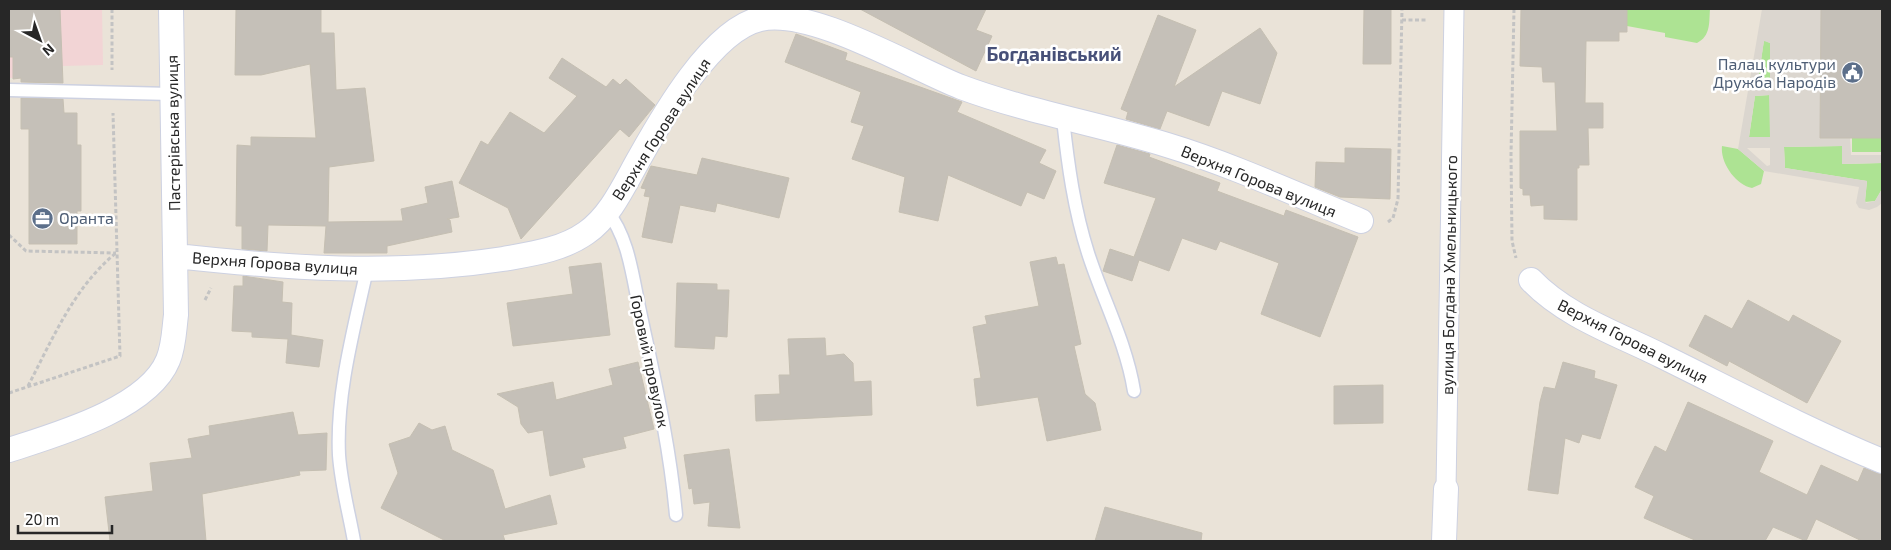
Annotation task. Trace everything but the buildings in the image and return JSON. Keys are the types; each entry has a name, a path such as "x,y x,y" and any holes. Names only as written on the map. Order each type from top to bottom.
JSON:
{"street":[{"name":"Пастерівська вулиця","path":"170,9 176,256"},
{"name":"вулиця Богдана Хмельницького","path":"1444,541 1454,9"},
{"name":"Верхня Горова вулиця","path":"9,450 105,415 128,401 160,374 168,361 173,342 176,315 176,256 303,268 367,270 443,267 550,250 588,232 607,211 656,131 702,63 730,33 742,26 766,18 790,17 819,25 960,87 1063,119 1120,130 1194,153 1361,221"},
{"name":"Верхня Горова вулиця","path":"1530,280 1548,297 1589,320 1808,429 1882,461"}],"lane":[{"path":"9,90 171,94"},
{"path":"1063,119 1070,181 1082,233 1126,350 1134,391"},
{"name":"Горовий провулок","path":"607,211 620,232 634,284 666,430 676,515"},
{"name":"Верхня Горова вулиця","path":"354,541 341,473 340,438 349,358 367,270"}],"path":[{"path":"9,393 120,356 112,92 112,9"},
{"path":"1361,221 1379,228 1385,225 1393,218 1398,199 1402,9"},
{"path":"1514,9 1512,241 1516,258 1530,280"},
{"path":"1402,20 1424,20"},
{"path":"9,235 26,251 117,253"},
{"path":"28,386 76,298 105,262 117,253"},
{"path":"205,301 214,283 230,262"}],"shaded area":[{"path":"9,9 102,9 103,65 62,66 62,77 9,78"},
{"path":"1762,9 1821,9 1820,138 1850,138 1851,155 1882,155 1882,163 1842,164 1842,146 1784,147 1785,168 1867,181 1866,203 1875,201 1882,189 1882,203 1869,210 1859,208 1856,203 1859,187 1764,171 1738,149","holes":["1764,41 1770,43 1770,87 1757,87","1769,95 1770,137 1749,137 1755,96","1747,148 1770,148 1770,165 1767,166"]}],"green space":[{"path":"1627,9 1710,9 1707,33 1697,43 1665,37 1665,33 1627,26"},
{"path":"1764,40 1770,43 1770,87 1757,87"},
{"path":"1770,95 1770,137 1749,137 1755,96"},
{"path":"1852,138 1882,138 1882,152 1852,152"},
{"path":"1722,146 1738,149 1764,171 1761,184 1752,188 1740,183 1726,166"},
{"path":"1842,146 1843,164 1882,163 1882,189 1875,201 1865,202 1867,181 1785,168 1784,147"}],"place":[{"name":"Палац культури Дружба Народів","path":"1852,73"},
{"name":"Оранта","path":"43,218"}],"district":[{"name":"Богданівський","path":"1054,54"}]}
